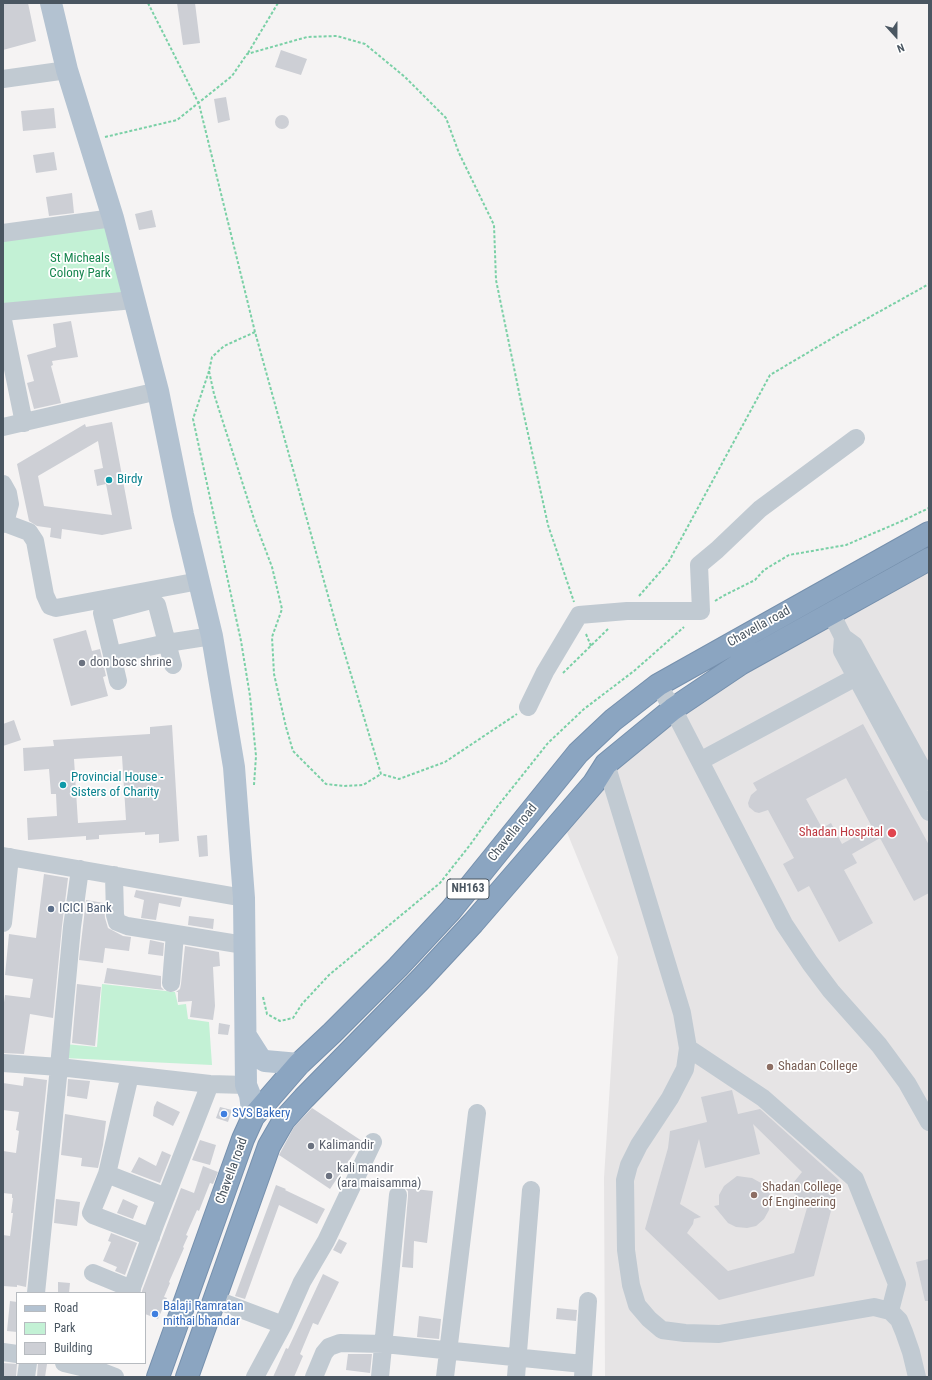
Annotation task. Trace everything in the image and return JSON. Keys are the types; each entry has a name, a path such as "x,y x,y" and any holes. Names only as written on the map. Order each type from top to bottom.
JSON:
{"highway":[{"name":"Chavella road","path":"158,1377 243,1138 253,1117 299,1064 398,967 451,910 578,753 613,720 658,685 929,533"},
{"name":"Chavella road","path":"186,1377 269,1146 284,1120 420,980 473,923 594,783 606,764 673,709 740,664 929,559"}],"main road":[{"path":"51,3 67,70 113,218 158,391 183,515 212,636 234,768 244,898 246,1085 250,1095 253,1117"},
{"path":"246,1036 260,1058 265,1061 299,1064"}],"street":[{"path":"3,80 67,70"},
{"path":"3,233 113,218"},
{"path":"3,312 134,300"},
{"path":"3,320 24,423"},
{"path":"3,427 158,391"},
{"path":"528,707 546,672 579,615 627,611 701,611 699,565 760,509 856,438"},
{"path":"3,484 8,493 10,504 4,523 29,532 35,541 45,595 50,606 56,608 199,581"},
{"path":"118,681 102,613 151,600 157,605 173,643 173,665"},
{"path":"831,613 847,644 929,781"},
{"path":"112,655 212,636"},
{"path":"847,644 856,677 929,812"},
{"path":"700,761 856,677"},
{"path":"658,685 673,709 784,924 810,963 827,985 879,1045 907,1083 929,1122"},
{"path":"606,764 682,1013 688,1048 685,1069 670,1098 639,1145 629,1165 625,1180 626,1250 631,1285 637,1305 649,1319 662,1330 685,1333 719,1334 874,1307 890,1311 899,1320 911,1352 918,1377"},
{"path":"3,923 6,857 244,898"},
{"path":"36,1292 72,927 80,869"},
{"path":"114,875 115,915 117,922 127,926 244,945"},
{"path":"170,984 175,934"},
{"path":"688,1048 763,1098 855,1179 898,1284 890,1311"},
{"path":"3,1063 59,1067 210,1084 246,1085"},
{"path":"130,1075 107,1174 92,1214 151,1238"},
{"path":"93,1273 131,1291 210,1084"},
{"path":"446,1377 477,1113"},
{"path":"255,1377 283,1325 302,1282 326,1241 373,1142"},
{"path":"107,1174 166,1197"},
{"path":"516,1377 531,1190"},
{"path":"380,1377 398,1195"},
{"path":"214,1299 283,1325"},
{"path":"314,1377 324,1353 330,1346 340,1343 384,1344 518,1357 583,1370 588,1301"},
{"path":"3,1352 16,1354"},
{"path":"26,1377 28,1364"},
{"path":"69,1364 106,1372"}],"path":[{"path":"148,3 198,102 255,332 337,628 381,774"},
{"path":"89,141 177,120 232,76 278,3"},
{"path":"247,54 307,37 337,36 365,44 405,77 446,118 459,153 494,225 496,280 548,525 591,646"},
{"path":"562,673 627,611 668,563 770,376 841,333 929,284"},
{"path":"253,791 256,756 250,696 244,657 193,419 209,371 212,357 224,346 255,332"},
{"path":"209,371 214,394 255,522 272,567 282,609 272,637 274,674 293,751 326,784 344,786 363,785 381,774 399,779 445,762 528,707"},
{"path":"262,993 267,1014 280,1021 293,1018 302,1004 329,975 440,883 470,846 497,807 548,743 584,709 634,671 701,611 723,596 755,580 764,570 789,555 846,545 929,508"}],"shaded area":[{"name":"Shadan College","path":"929,568 929,1377 605,1377 604,1178 618,957 564,825 620,762 699,700"}],"green space":[{"name":"St Micheals Colony Park","path":"109,221 128,303 3,314 3,235"},
{"path":"102,984 175,992 178,1005 186,1004 188,1019 209,1022 212,1065 64,1058 65,1044 97,1047"}],"building":[{"path":"3,3 28,3 36,41 3,50"},
{"path":"177,3 195,3 200,43 183,45"},
{"path":"281,50 307,59 301,75 275,67"},
{"path":"226,97 230,120 218,123 214,99"},
{"path":"54,108 56,128 23,131 21,111"},
{"path":"282,115 287,117 289,122 287,127 282,129 277,127 275,122 277,117"},
{"path":"54,152 57,170 36,173 33,155"},
{"path":"72,193 74,213 49,216 46,197"},
{"path":"152,210 156,227 139,230 135,214"},
{"path":"71,321 78,357 52,361 53,365 51,366 61,403 34,409 27,383 34,381 27,355 56,347 53,324"},
{"name":"Birdy","path":"112,422 132,529 102,535 62,529 61,539 50,537 51,528 37,526 29,521 17,464 85,424 86,427","holes":["98,441 103,468 94,470 97,486 106,484 112,515 44,506 38,476"]},
{"name":"don bosc shrine","path":"86,630 92,651 100,649 106,676 103,677 108,696 71,706 53,639"},
{"path":"14,720 21,740 3,746 3,724"},
{"name":"Shadan Hospital","path":"863,724 929,845 929,893 914,901 880,838 852,854 857,863 844,870 873,923 839,942 809,886 798,892 783,864 794,858 768,810 759,813 755,812 749,807 748,803 751,795 757,790 753,783","holes":["846,778 872,827 842,844 831,823 822,828 806,799"]},
{"name":"Provincial House - Sisters of Charity","path":"172,725 179,841 159,843 159,834 145,835 145,832 99,835 99,839 86,840 86,836 28,840 27,818 57,816 56,794 51,794 49,769 24,771 23,748 54,746 53,740 150,734 150,727","holes":["122,756 126,820 78,823 74,759"]},
{"path":"207,835 208,856 199,857 197,836"},
{"path":"44,874 68,878 53,1018 30,1014 24,1054 3,1053 3,1010 5,995 30,998 33,979 5,975 9,934 36,938"},
{"path":"136,890 182,898 180,907 159,903 156,920 141,918 144,900 134,897"},
{"path":"86,900 104,903 105,918 108,928 123,936 131,937 129,951 105,948 103,963 79,960"},
{"path":"189,916 214,919 213,929 188,925"},
{"path":"150,940 164,943 163,956 148,954"},
{"path":"185,946 219,952 220,966 213,967 215,1006 213,1020 190,1017 192,1001 178,1002 178,992 176,992 180,989 181,984"},
{"path":"107,968 161,976 161,987 164,990 104,983"},
{"path":"77,984 101,987 95,1046 72,1043"},
{"path":"219,1023 230,1025 228,1035 218,1034"},
{"path":"24,1077 47,1080 26,1287 17,1285 17,1287 3,1286 3,1235 10,1236 13,1198 12,1194 3,1193 3,1151 16,1153 19,1131 16,1130 19,1112 3,1110 3,1083 23,1086"},
{"path":"68,1079 90,1081 87,1099 67,1096"},
{"name":"Shadan College of Engineering","path":"732,1090 738,1114 760,1109 839,1180 814,1276 719,1300 645,1229 668,1148 670,1131 707,1122 701,1097","holes":["753,1124 802,1172 794,1182 791,1191 799,1197 809,1201 794,1253 728,1271 687,1233 693,1224 694,1219 701,1217 680,1204 699,1139 705,1168 760,1154"]},
{"path":"157,1101 180,1112 173,1126 153,1116 154,1107"},
{"name":"SVS Bakery","path":"220,1107 232,1110 228,1122 216,1118"},
{"path":"312,1108 362,1141 330,1189 279,1155 294,1127"},
{"path":"65,1114 106,1121 98,1168 81,1166 82,1158 61,1155"},
{"path":"200,1140 216,1145 210,1165 192,1160"},
{"path":"162,1151 171,1155 160,1183 131,1172 139,1157 156,1166"},
{"path":"203,1166 218,1172 213,1184 210,1183 199,1211 197,1210 186,1235 188,1236 183,1247 184,1248 169,1282 170,1283 164,1297 167,1298 158,1319 146,1314 146,1292 142,1291 181,1188 194,1193"},
{"path":"737,1176 752,1178 761,1183 774,1199 770,1200 769,1210 764,1219 756,1226 747,1228 736,1227 728,1223 714,1206 719,1205 719,1195 724,1186"},
{"path":"276,1185 325,1209 317,1224 279,1205 245,1299 235,1296"},
{"path":"405,1188 433,1191 427,1243 414,1241 413,1268 402,1267 408,1196 408,1191"},
{"path":"56,1199 80,1202 77,1226 54,1223"},
{"path":"123,1199 138,1206 133,1219 117,1213"},
{"path":"111,1233 137,1243 125,1275 115,1271 117,1267 103,1261 111,1242 108,1241"},
{"path":"339,1239 347,1243 341,1254 333,1250"},
{"path":"929,1259 929,1301 925,1301 916,1262"},
{"path":"323,1274 339,1282 318,1325 313,1323 300,1354 303,1356 294,1377 273,1377 286,1348 288,1349"},
{"path":"58,1282 70,1283 69,1292 58,1292"},
{"path":"10,1301 16,1302 16,1332 7,1331"},
{"path":"557,1308 577,1310 576,1321 556,1319"},
{"path":"419,1316 441,1319 439,1339 417,1337"},
{"path":"348,1354 372,1354 370,1373 346,1370"},
{"path":"3,1363 17,1364 16,1377 3,1377"},
{"path":"38,1364 47,1364 45,1377 37,1377"}],"place":[{"name":"Birdy","path":"109,480"},
{"name":"don bosc shrine","path":"82,663"},
{"name":"Provincial House - Sisters of Charity","path":"63,785"},
{"name":"Shadan Hospital","path":"892,833"},
{"name":"ICICI Bank","path":"51,909"},
{"name":"Shadan College","path":"770,1067"},
{"name":"SVS Bakery","path":"224,1114"},
{"name":"Kalimandir","path":"311,1146"},
{"name":"kali mandir (ara maisamma)","path":"329,1176"},
{"name":"Shadan College of Engineering","path":"754,1195"},
{"name":"Balaji Ramratan mithai bhandar","path":"155,1314"}]}
